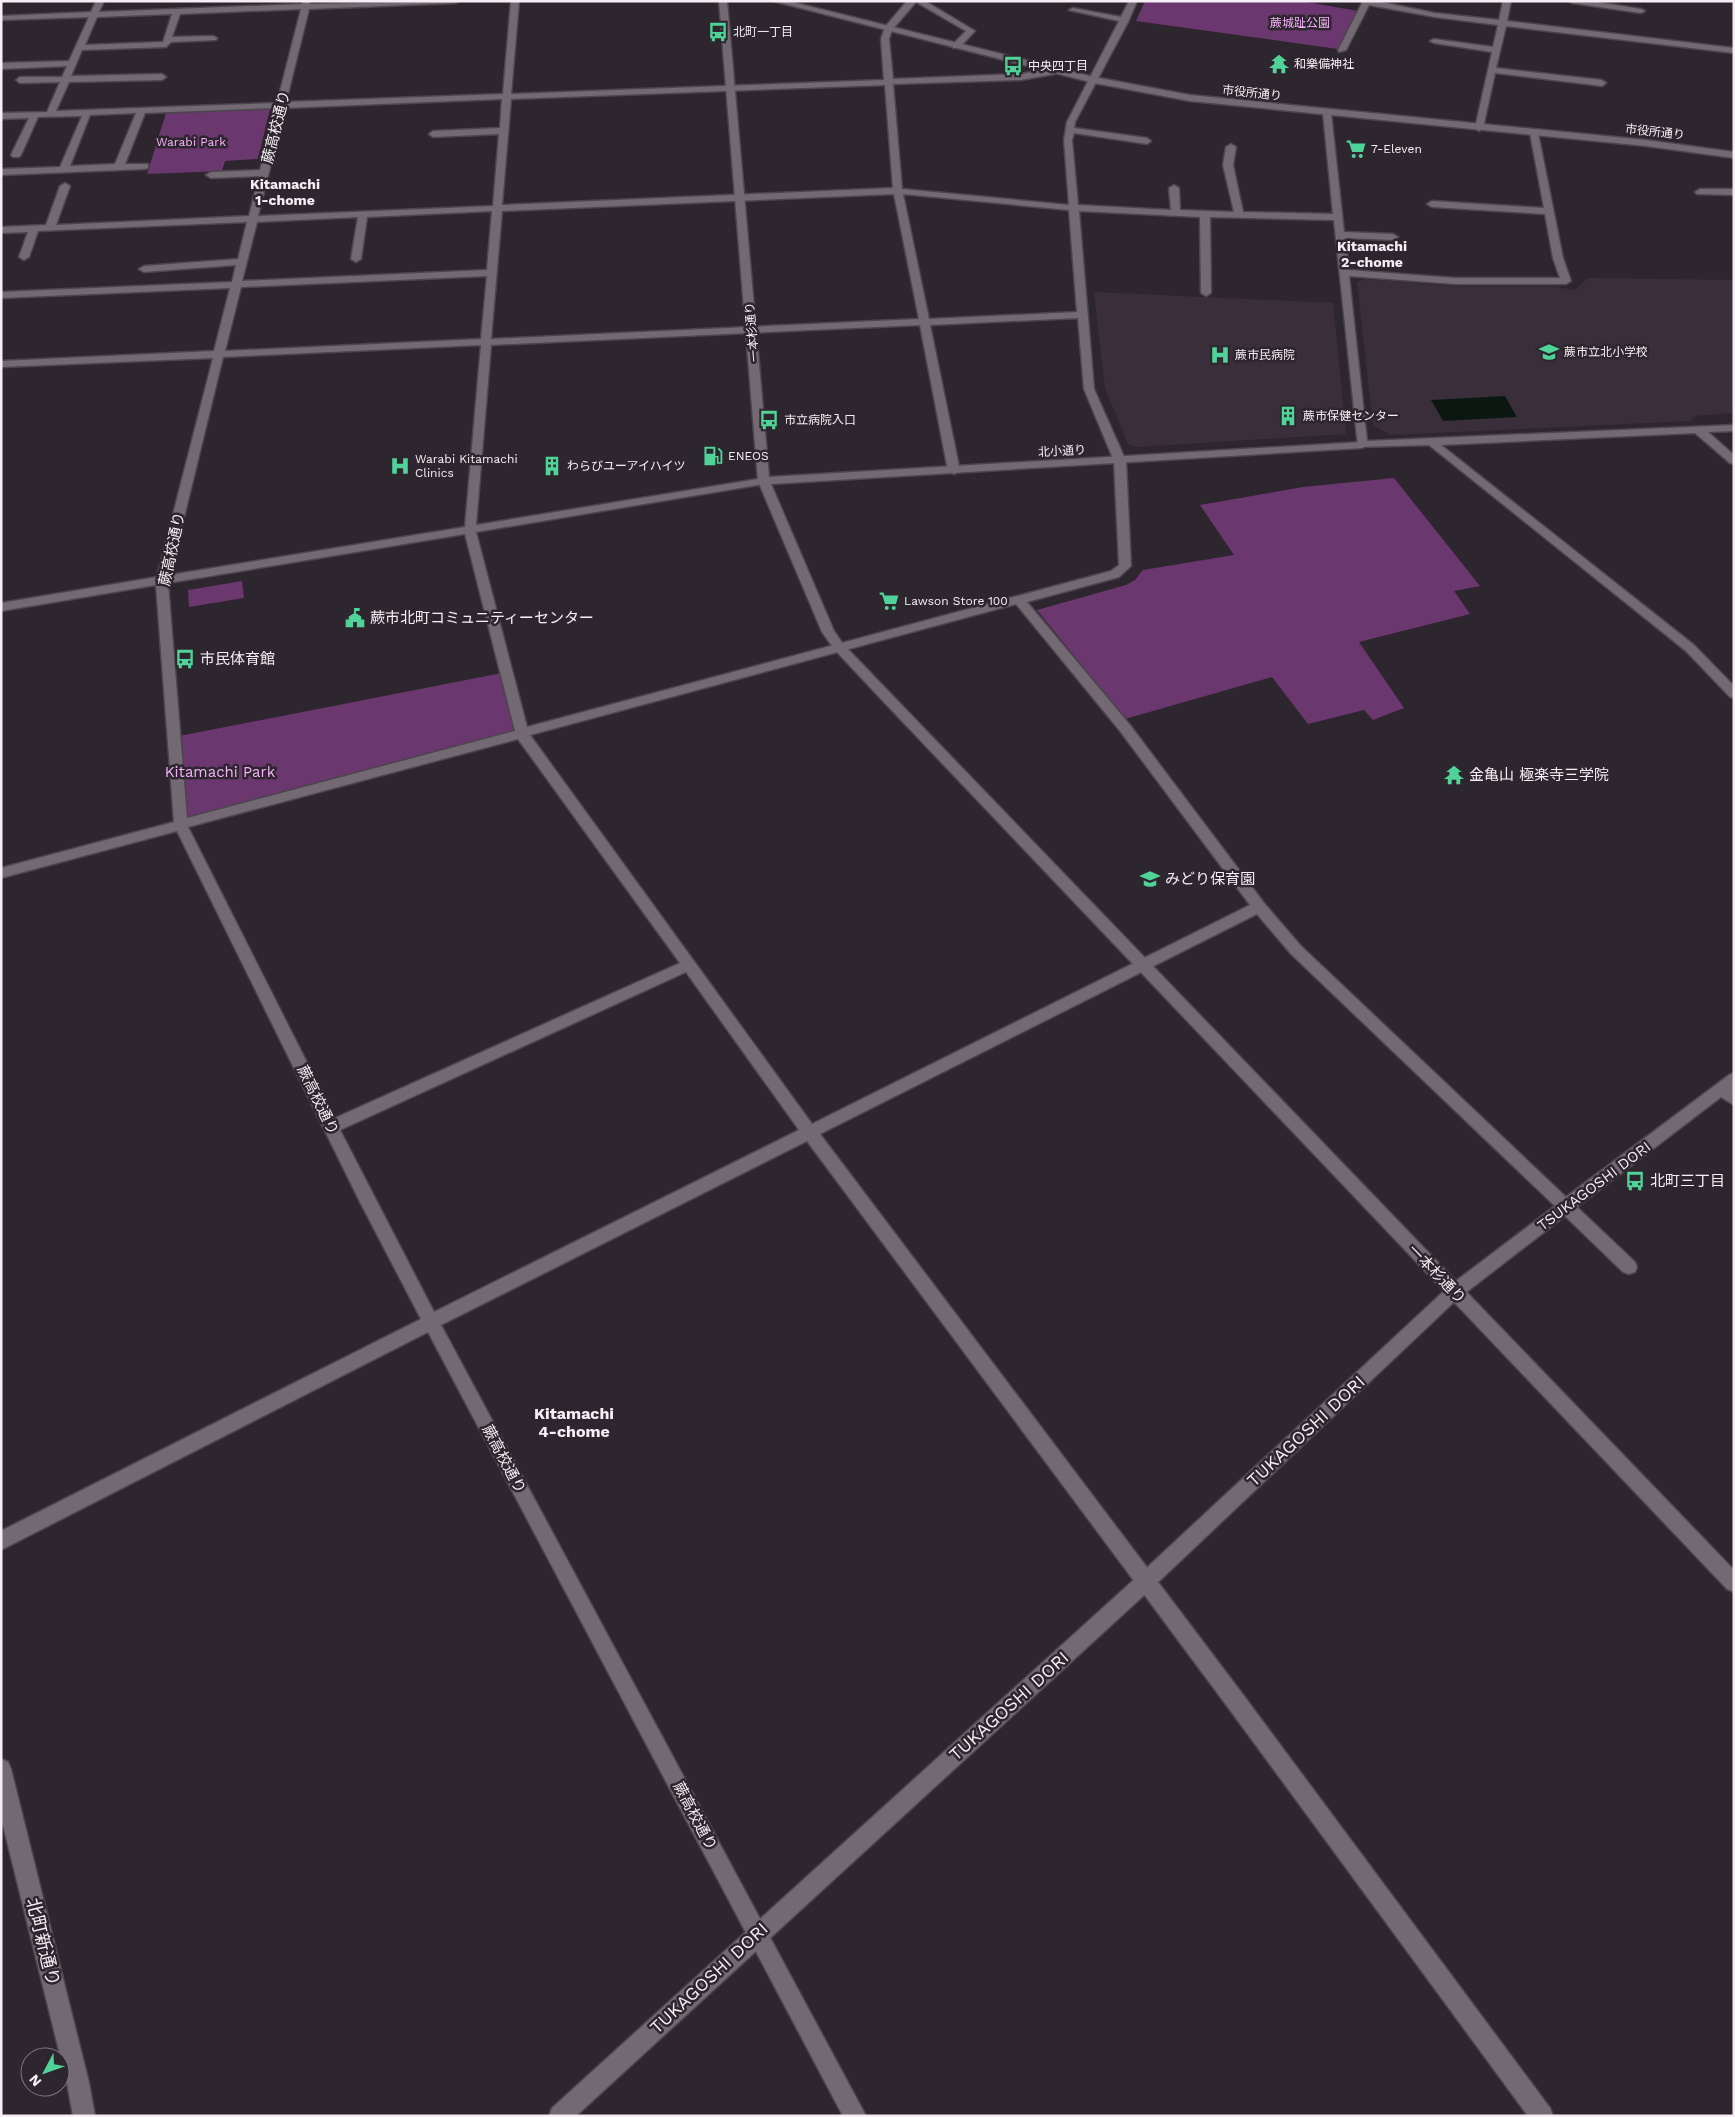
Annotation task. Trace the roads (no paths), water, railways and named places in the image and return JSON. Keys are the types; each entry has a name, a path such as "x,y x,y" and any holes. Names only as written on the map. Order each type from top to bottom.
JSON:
{"street":[{"path":"50,114 100,1"},
{"path":"1,18 177,12 307,4 456,1"},
{"path":"515,1 503,132 499,208 470,530 522,734 810,1133 1146,1581 1542,2116"},
{"name":"一本杉通り","path":"723,1 764,481 828,632 839,647 1734,1583"},
{"name":"市役所通り","path":"777,1 1054,71 1190,98 1655,144 1734,155"},
{"path":"912,1 888,29 885,39 898,191 954,471"},
{"path":"919,1 971,31 956,46"},
{"path":"1,873 1115,574 1126,566 1120,461 1088,389 1069,130 1074,114 1094,80 1133,1"},
{"path":"1479,128 1507,1"},
{"path":"1572,1 1641,11"},
{"path":"1342,50 1367,2 1435,15 1734,51"},
{"name":"蕨高校通り","path":"307,4 162,582 181,826 331,1127 431,1322 855,2116"},
{"path":"1073,10 1125,20"},
{"path":"80,48 166,44 177,12"},
{"path":"168,40 213,38"},
{"path":"1434,41 1496,50"},
{"path":"1,66 72,63"},
{"path":"1492,70 1602,83"},
{"path":"1,116 1021,78 1054,71"},
{"path":"20,80 162,76"},
{"path":"119,167 141,111"},
{"path":"64,169 87,113"},
{"path":"1327,113 1362,445"},
{"path":"16,155 35,115"},
{"path":"1069,130 1147,141"},
{"path":"433,134 503,132"},
{"path":"1343,273 1455,282 1566,281 1558,258 1534,133"},
{"path":"1231,147 1228,165 1239,215"},
{"path":"1,172 145,166"},
{"path":"211,175 264,173"},
{"path":"50,228 65,186"},
{"path":"1174,188 1176,213"},
{"path":"1,230 898,191 1075,208 1205,214 1337,217"},
{"path":"1700,192 1734,192"},
{"path":"1432,204 1549,211"},
{"path":"356,259 363,214"},
{"path":"1205,214 1206,293"},
{"path":"24,257 34,228"},
{"path":"1339,235 1392,236"},
{"path":"144,269 242,262"},
{"path":"1,295 493,273"},
{"path":"1,364 1082,315"},
{"name":"北小通り","path":"1,607 162,582 764,481 1430,441 1734,428"},
{"path":"1697,429 1734,462"},
{"path":"1430,441 1690,648 1734,694"},
{"path":"1019,600 1125,728 1258,907 1296,950 1629,1267"},
{"path":"1,1541 431,1322 1258,907"},
{"path":"331,1127 689,965"},
{"path":"1728,1084 1734,1099"},
{"name":"TSUKAGOSHI DORI","path":"1454,1292 1728,1084"},
{"name":"TUKAGOSHI DORI","path":"560,2116 758,1933 1146,1581 1454,1292"},
{"name":"北町新通り","path":"1,1769 6,1818 78,2083 84,2116"}],"place":[{"name":"北町一丁目","path":"718,32"},
{"name":"和樂備神社","path":"1279,64"},
{"name":"中央四丁目","path":"1013,66"},
{"name":"7-Eleven","path":"1356,149"},
{"name":"蕨市立北小学校","path":"1549,352"},
{"name":"蕨市民病院","path":"1220,355"},
{"name":"蕨市保健センター","path":"1288,416"},
{"name":"市立病院入口","path":"769,420"},
{"name":"ENEOS","path":"713,456"},
{"name":"Warabi Kitamachi Clinics","path":"400,466"},
{"name":"わらびユーアイハイツ","path":"552,466"},
{"name":"Lawson Store 100","path":"889,601"},
{"name":"蕨市北町コミュニティーセンター","path":"355,618"},
{"name":"市民体育館","path":"185,659"},
{"name":"金亀山 極楽寺三学院","path":"1454,775"},
{"name":"みどり保育園","path":"1150,879"},
{"name":"北町三丁目","path":"1635,1181"}],"district":[{"name":"Kitamachi 1-chome","path":"285,192"},
{"name":"Kitamachi 2-chome","path":"1372,254"},
{"name":"Kitamachi 4-chome","path":"574,1422"}],"park label":[{"name":"蕨城趾公園","path":"1300,23"},
{"name":"Warabi Park","path":"191,142"},
{"name":"Kitamachi Park","path":"220,772"}]}
